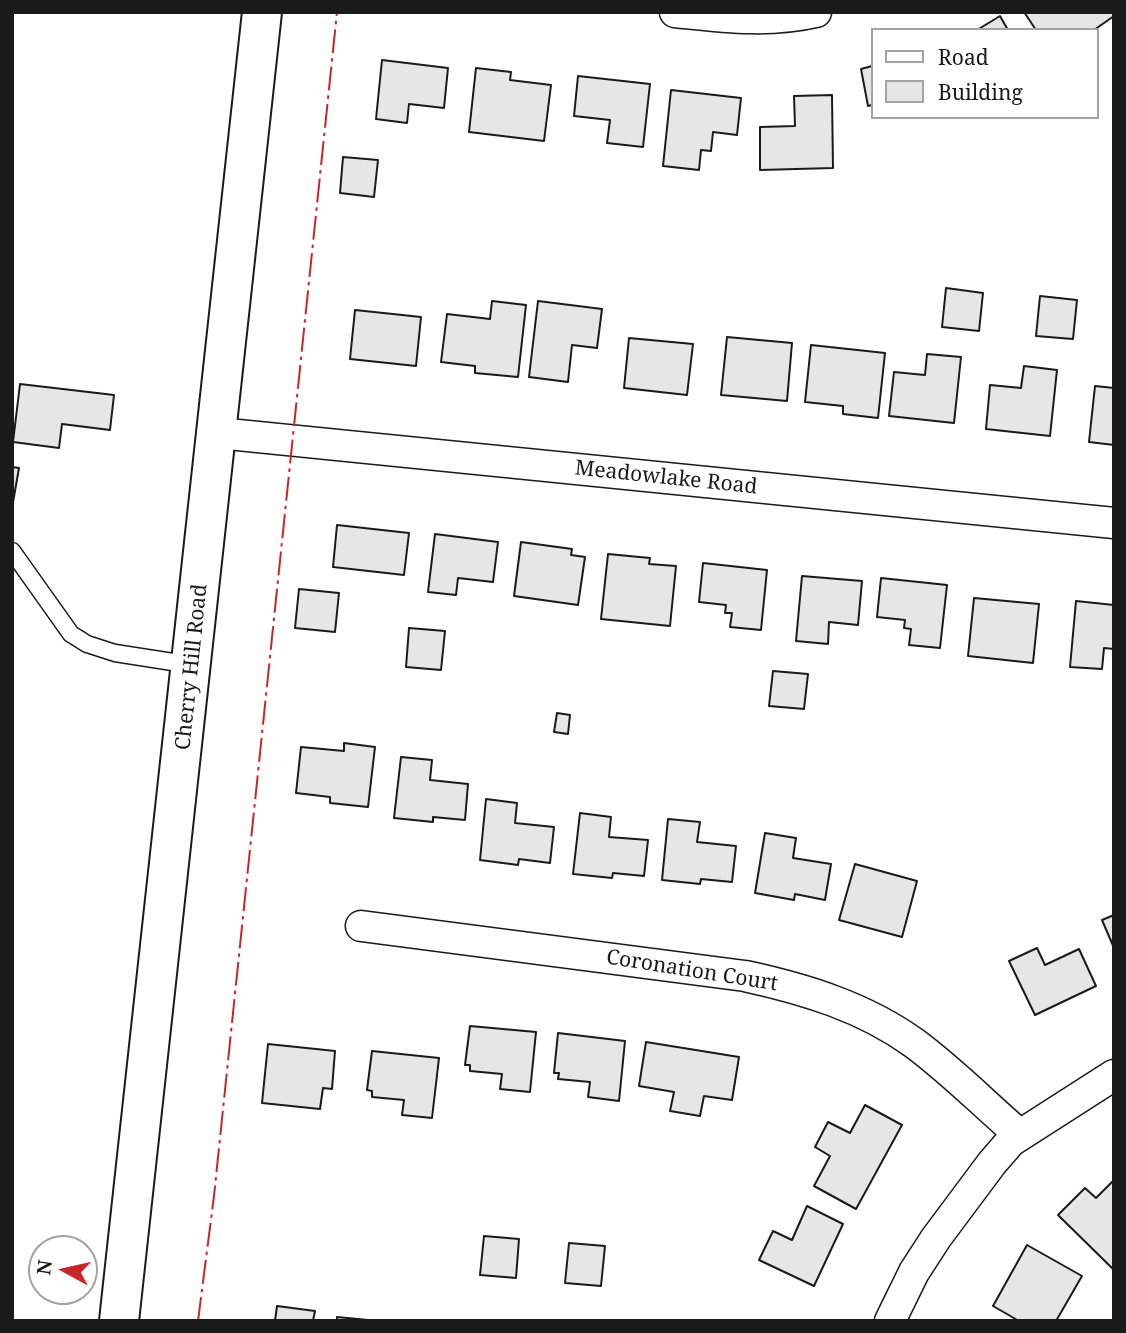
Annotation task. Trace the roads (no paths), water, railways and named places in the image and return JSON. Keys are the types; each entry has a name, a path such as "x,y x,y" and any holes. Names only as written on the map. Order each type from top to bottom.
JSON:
{"main road":[{"name":"Cherry Hill Road","path":"119,1321 262,12"}],"street":[{"path":"675,12 765,20 816,12"},
{"name":"Meadowlake Road","path":"218,433 1114,523"},
{"name":"Coronation Court","path":"361,926 745,976 824,996 869,1016 912,1041 942,1064 1020,1135"},
{"path":"890,1321 914,1272 936,1238 1011,1141 1114,1075"}],"lane":[{"path":"12,551 71,634 87,644 115,653 192,665"}]}
